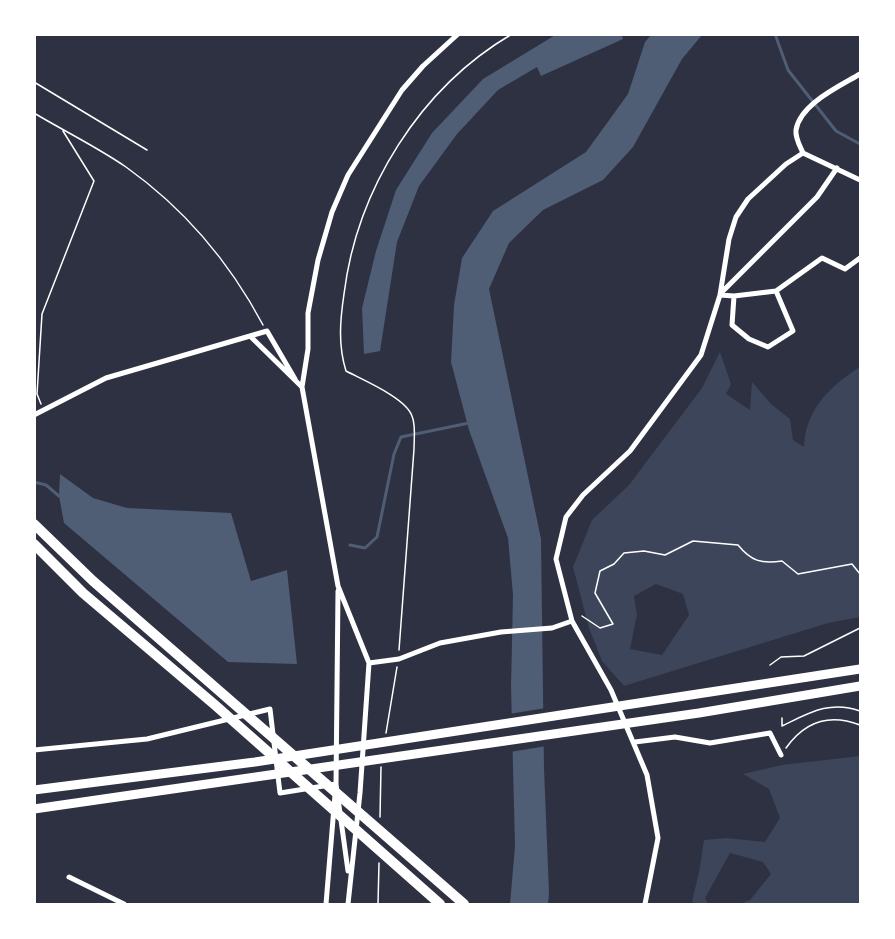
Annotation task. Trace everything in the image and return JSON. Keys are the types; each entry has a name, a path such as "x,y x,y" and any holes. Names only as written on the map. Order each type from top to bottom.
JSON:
{"highway":[{"path":"34,524 93,581 228,696 464,904"},
{"path":"34,544 83,592 440,904"},
{"path":"34,790 255,762 861,669"},
{"path":"34,809 699,714 861,686"}],"street":[{"path":"326,904 336,784 338,586 302,387 308,349 308,313 318,260 332,212 348,176 402,90 423,66 458,34"},
{"path":"861,74 812,106 800,119 796,133 803,153 861,180"},
{"path":"645,904 658,838 647,776 635,742 611,690 572,621 556,559 566,517 583,495 630,451 701,355 720,295 729,239 736,217 748,198 786,164 803,153"},
{"path":"720,295 817,197 837,168"},
{"path":"720,295 734,296 776,291 822,258 845,269 861,258"},
{"path":"734,296 732,325 749,339 768,347 793,331 776,291"},
{"path":"34,415 106,378 267,331 302,387"},
{"path":"250,336 302,387"},
{"path":"338,586 369,663 360,793 348,904"},
{"path":"369,663 399,659 440,643 501,632 552,628 572,621"},
{"path":"34,750 147,739 270,709 280,793 336,784"},
{"path":"635,742 675,736 710,743 770,733 781,755"},
{"path":"336,784 350,880"},
{"path":"69,877 124,904"}],"path":[{"path":"385,738 399,659 414,449 413,426 408,407 346,371 340,350 346,272 355,236 374,188 406,134 462,70 512,34"},
{"path":"34,82 147,150"},
{"path":"34,113 124,166 176,207 222,257 243,287 267,331"},
{"path":"44,410 37,393 42,314 93,181 63,130"},
{"path":"582,616 600,628 613,624 595,593 600,571 614,564 624,553 644,551 665,555 693,541 738,545 748,557 763,564 782,561 798,574 852,564 861,574"},
{"path":"770,665 781,657 804,656 861,628"},
{"path":"782,718 782,726 817,708 838,705 861,711"},
{"path":"781,755 798,732 822,720 849,721 861,725"},
{"path":"380,827 381,760"},
{"path":"378,904 379,860"}],"shaded area":[{"path":"557,34 622,35 623,39 541,76 537,67 498,90 457,134 419,186 397,242 380,351 364,354 362,308 376,251 396,190 432,133 483,79"},
{"path":"651,35 702,35 682,59 633,147 603,180 543,210 509,243 489,289 541,539 544,768 549,893 548,904 510,904 515,846 511,687 513,595 508,538 469,430 451,362 454,305 462,258 493,211 586,152 628,94 645,42"},
{"path":"720,352 731,384 726,394 750,410 752,382 771,404 790,419 793,440 804,447 809,422 821,400 839,382 860,367 860,617 828,623 624,686 602,661 589,628 573,567 592,520 629,485 702,388","holes":["656,584 683,594 689,615 662,655 630,649 637,615 634,596"]},
{"path":"60,474 93,498 127,508 231,513 251,581 287,570 297,664 228,662 64,523 59,496"},
{"path":"860,756 860,904 739,904 750,900 771,874 763,862 730,853 705,898 708,904 694,904 692,901 704,840 726,838 765,842 780,818 769,789 743,774 782,765"}],"pier":[{"path":"546,708 546,746 510,752 509,714"}],"waterway":[{"path":"775,34 788,70 836,131 860,144"},
{"path":"350,545 365,548 377,537 394,454 401,437 469,423"},
{"path":"34,482 46,485 59,496"}]}
